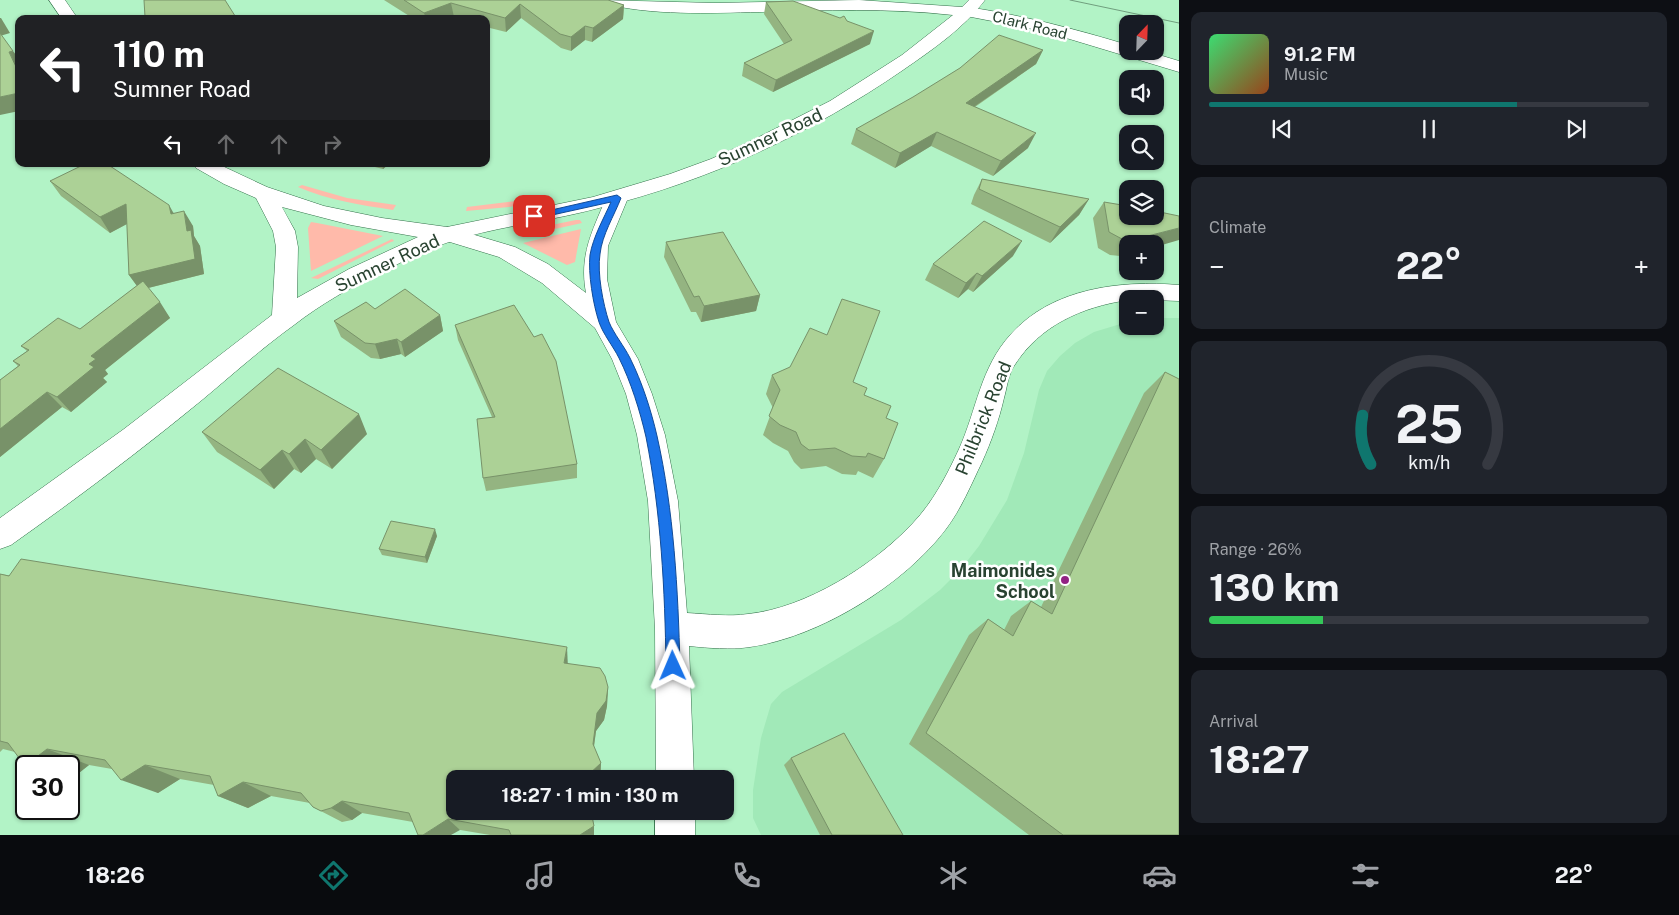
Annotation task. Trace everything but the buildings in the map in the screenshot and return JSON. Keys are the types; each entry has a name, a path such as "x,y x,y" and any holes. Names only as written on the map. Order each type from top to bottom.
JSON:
{"street":[{"path":"57,0 67,15"},
{"name":"Clark Road","path":"607,0 664,8 706,9 862,5 972,6 991,14 1042,27 1179,68"},
{"name":"Sumner Road","path":"0,535 124,446 284,320 323,293 413,248 448,234 617,198 669,181 732,156 826,111 874,82 942,34 972,6"},
{"path":"209,167 265,195 330,215 391,227 448,234 514,255 546,273 572,292 604,322 625,359 639,394 651,435 663,501 672,628 675,770"},
{"path":"265,195 284,231 288,247 284,320"},
{"path":"604,322 595,279 595,256 597,246 617,198"},
{"name":"Philbrick Road","path":"672,628 747,631 792,621 835,599 874,574 908,548 935,519 955,486 973,450 1004,360 1016,344 1032,329 1050,314 1069,305 1094,297 1136,291 1179,293"},
{"path":"675,835 676,820"}],"shaded area":[{"path":"302,185 347,198 396,205 393,210 345,202 298,187"},
{"path":"541,198 542,201 509,207 466,211 467,207"},
{"path":"580,220 582,223 532,234 522,231"},
{"path":"311,222 383,236 311,271 308,228"},
{"path":"581,229 575,262 567,265 523,243"},
{"path":"392,239 394,241 318,279 311,278"},
{"name":"Maimonides School","path":"1164,318 1179,318 1179,835 761,835 753,818 753,790 761,738 771,704 782,692 901,620 940,590 961,569 979,546 1007,500 1024,453 1039,390 1047,371 1075,343 1094,332 1119,324 1119,335 1164,335"}],"tram line":[{"path":"1070,0 1179,23"}],"place":[{"name":"Maimonides School","path":"1065,580"}],"route":[{"path":"534,216 617,198 597,246 595,279 604,322 625,359 639,394 651,435 663,501 673,666"}]}
